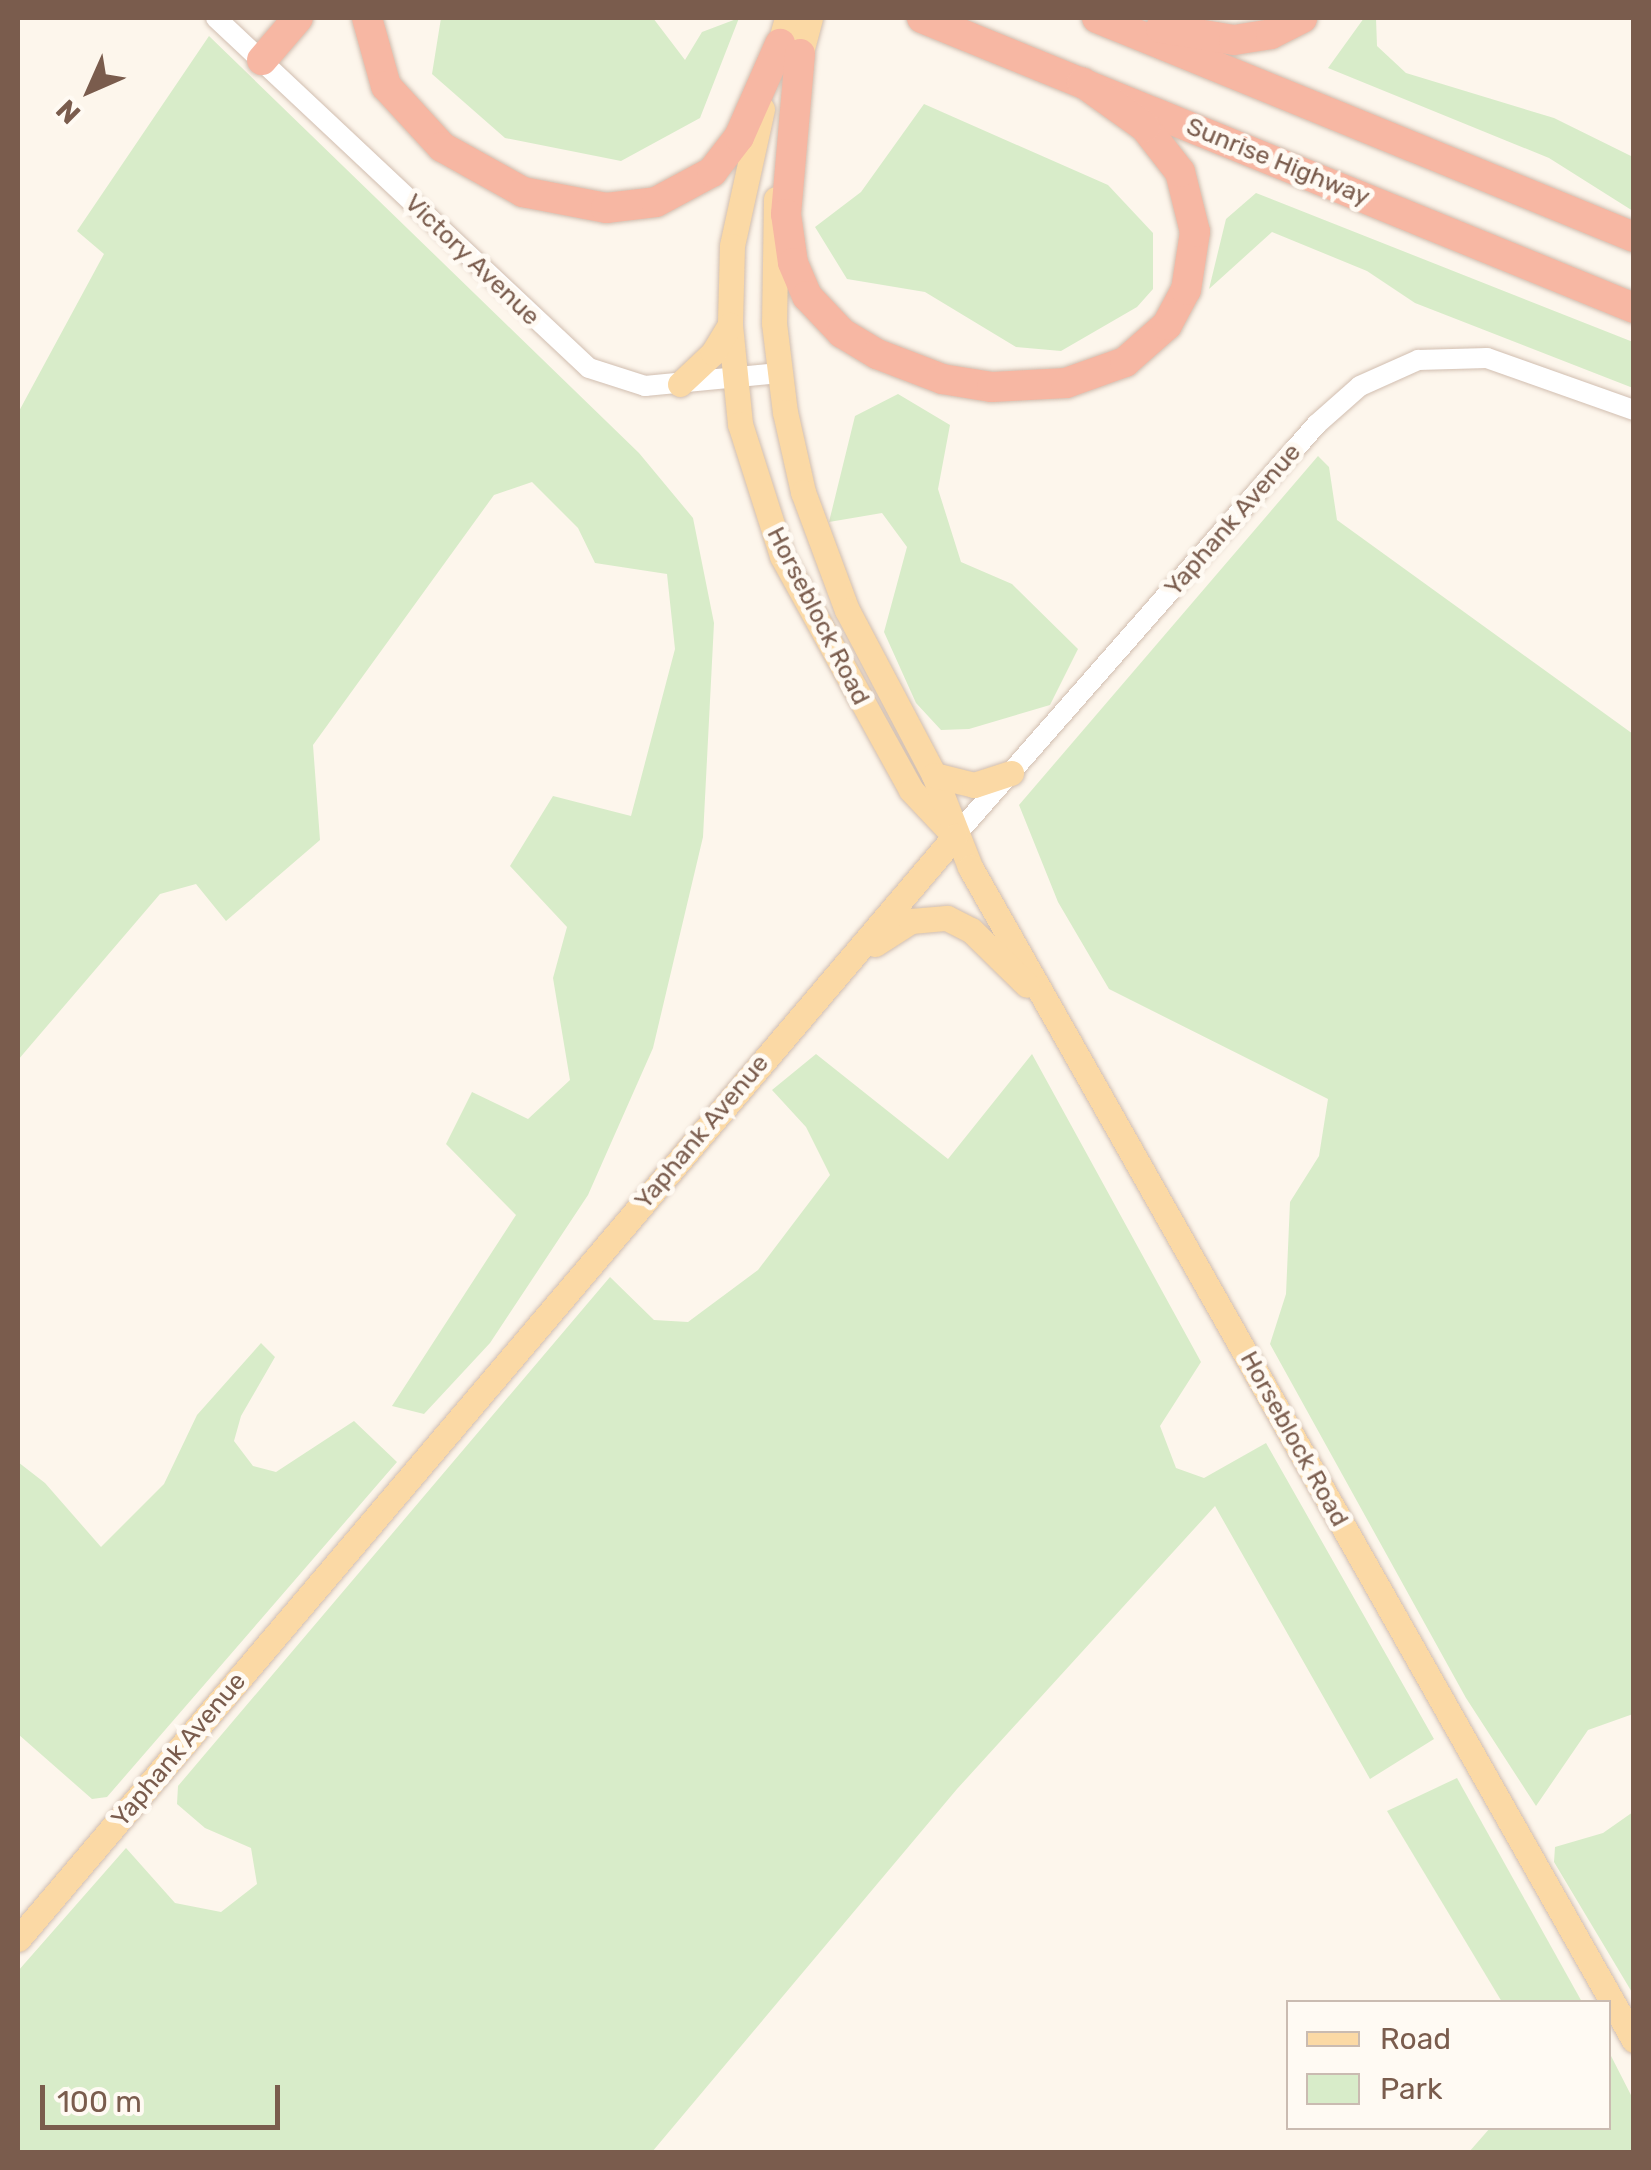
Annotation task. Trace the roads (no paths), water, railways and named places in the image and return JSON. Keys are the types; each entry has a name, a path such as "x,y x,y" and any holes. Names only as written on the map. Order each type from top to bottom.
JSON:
{"highway":[{"path":"262,60 298,18"},
{"path":"367,18 386,86 442,147 523,192 606,208 656,202 712,172 738,137 789,39"},
{"name":"Sunrise Highway","path":"922,18 1634,308"},
{"path":"1097,18 1634,237"},
{"path":"1129,18 1234,40 1272,34 1302,18"},
{"path":"789,39 788,247 807,296 842,333 877,354 931,376 981,386 1043,387 1106,372 1155,338 1186,290 1195,232 1180,172 1146,127 1082,82"}],"main road":[{"name":"Horseblock Road","path":"810,18 789,39 737,217 730,326 734,377 756,483 782,556 911,790 955,836"},
{"name":"Horseblock Road","path":"789,39 774,213 779,373 803,492 825,558 934,775 955,836 1634,2040"},
{"path":"680,384 730,326"},
{"path":"934,775 974,785 1011,773"},
{"name":"Yaphank Avenue","path":"18,1940 955,836"},
{"path":"832,978 900,926 935,916 971,930 1047,1004"}],"street":[{"name":"Victory Avenue","path":"216,18 577,359 628,384 680,384 779,373"},
{"name":"Yaphank Avenue","path":"955,836 1330,410 1378,376 1418,360 1465,356 1510,363 1634,410"}]}
